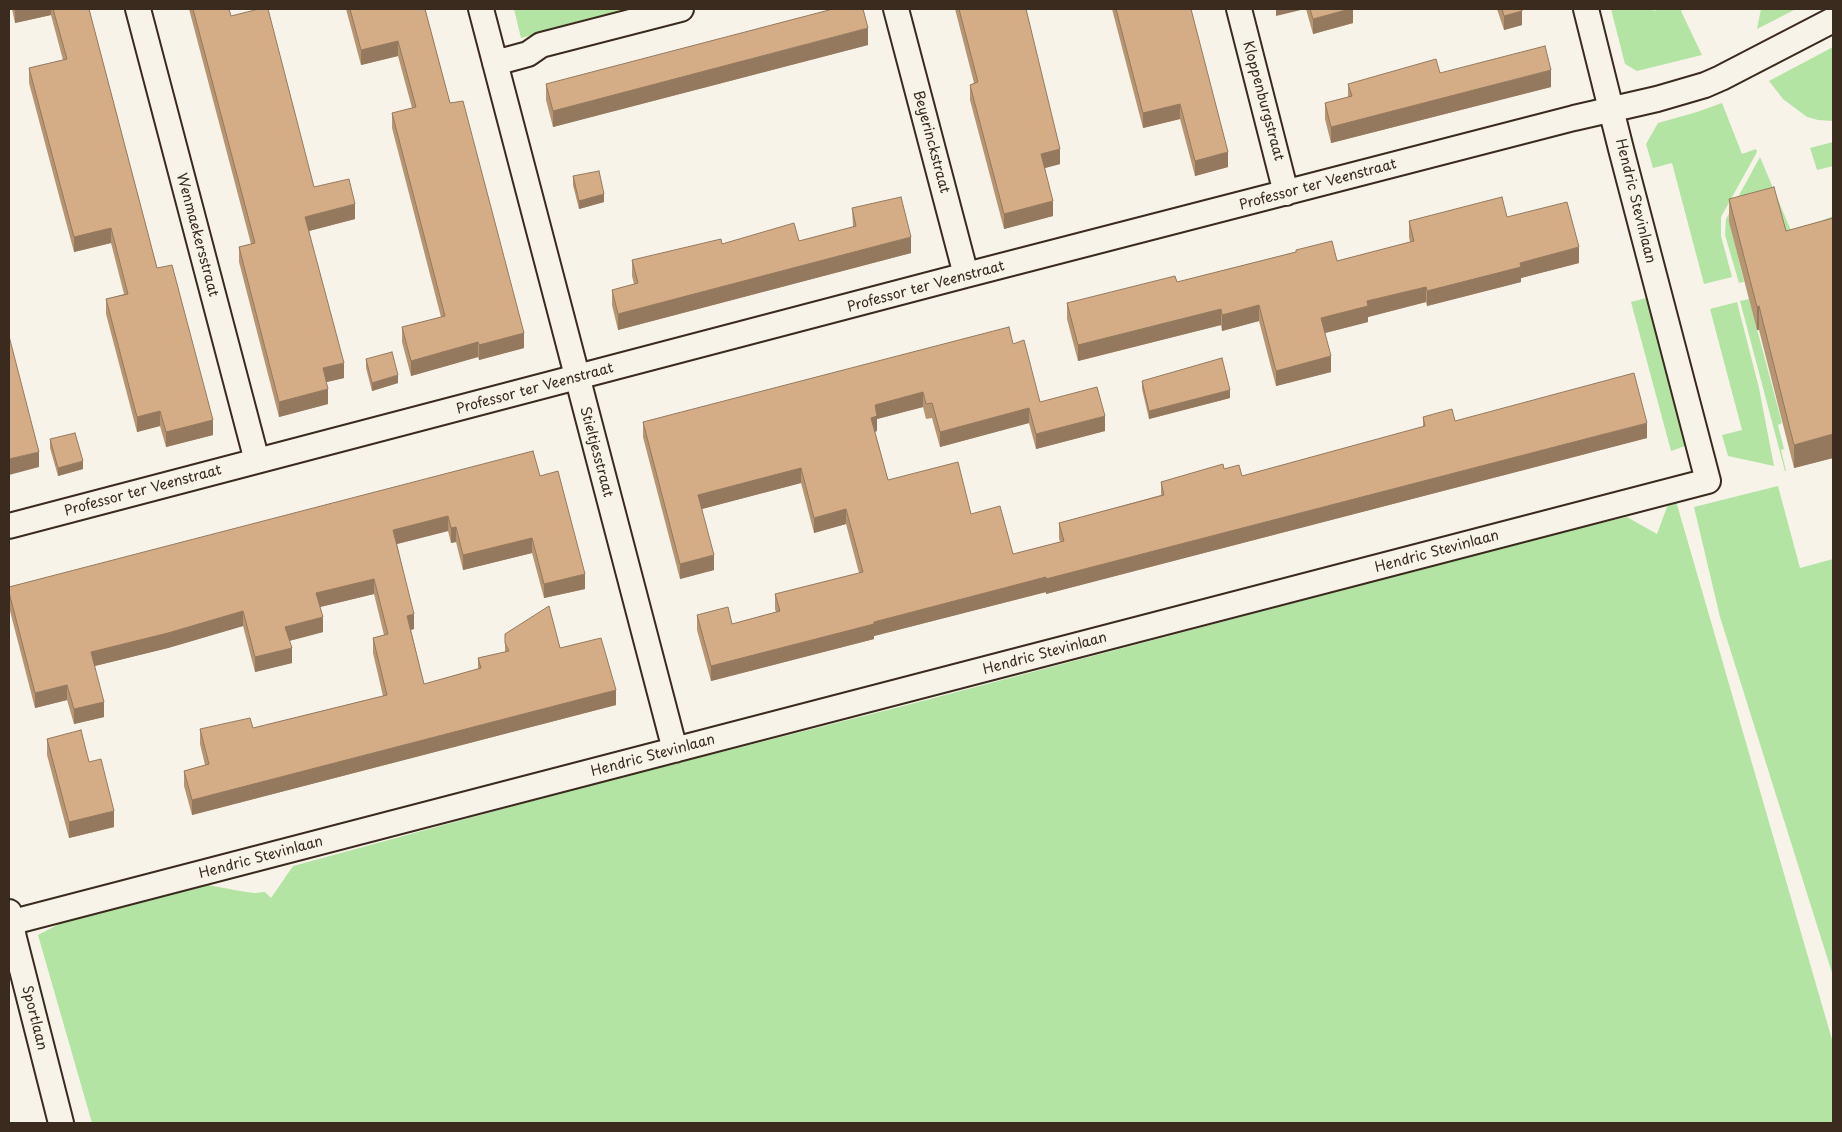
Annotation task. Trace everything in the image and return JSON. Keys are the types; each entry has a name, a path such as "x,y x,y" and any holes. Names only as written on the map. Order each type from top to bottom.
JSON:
{"street":[{"name":"Wenmaekersstraat","path":"138,9 257,462"},
{"name":"Stieltjesstraat","path":"481,9 675,750"},
{"path":"495,63 528,54 541,45 681,9"},
{"name":"Beyerinckstraat","path":"896,9 966,275"},
{"name":"Kloppenburgstraat","path":"1238,9 1286,193"},
{"path":"1586,9 1612,110"},
{"name":"Professor ter Veenstraat","path":"9,526 966,275 1564,121 1657,99 1705,85 1833,20"},
{"name":"Hendric Stevinlaan","path":"9,919 675,750 1708,481 1612,110"},
{"name":"Sportlaan","path":"9,919 61,1123"}],"green space":[{"path":"514,9 634,9 521,38"},
{"path":"1611,9 1653,9 1654,11 1659,9 1685,9 1681,11 1702,55 1637,71 1625,64"},
{"path":"1761,9 1796,9 1757,29"},
{"path":"1833,47 1833,121 1807,117 1783,99 1769,81"},
{"path":"1722,103 1742,154 1756,149 1757,152 1721,217 1721,236 1732,277 1704,284 1672,163 1653,168 1646,144 1658,123"},
{"path":"1833,142 1833,166 1817,170 1810,148"},
{"path":"1760,157 1792,233 1833,216 1833,232 1804,240 1730,223 1744,282 1739,283 1725,235 1726,219"},
{"path":"1646,298 1685,446 1671,451 1631,302"},
{"path":"1749,299 1782,423 1778,425 1784,449 1781,450 1786,471 1740,301"},
{"path":"1737,302 1759,388 1774,466 1728,456 1722,435 1742,430 1710,309"},
{"path":"1778,486 1800,568 1833,559 1833,976 1720,617 1694,507"},
{"path":"1676,501 1833,1043 1833,1123 92,1123 38,935 67,920 208,885 254,893 265,892 271,898 293,866 587,786 915,703 1554,534 1627,517 1657,534 1667,507"}],"building":[{"path":"53,9 89,9 157,268 172,265 213,420 166,432 160,411 137,417 106,299 128,294 111,228 74,237 29,68 67,59"},
{"path":"193,9 229,9 231,16 259,9 268,9 314,187 349,179 355,204 305,217 344,363 323,368 328,389 279,402 239,247 255,243"},
{"path":"350,9 425,9 450,103 463,101 524,333 479,345 478,342 411,361 402,327 445,316 392,113 416,107 398,41 361,50"},
{"path":"833,9 863,9 868,28 553,111 546,84"},
{"path":"959,9 1026,9 1060,149 1041,154 1053,201 1004,214 970,85 978,82"},
{"path":"1116,9 1191,9 1228,152 1195,161 1180,104 1143,113"},
{"path":"1310,9 1350,9 1313,19"},
{"path":"1502,9 1522,9 1522,11 1504,16"},
{"path":"1545,46 1551,70 1331,127 1325,103 1352,96 1348,84 1436,59 1440,73"},
{"path":"599,171 604,194 579,201 573,176"},
{"path":"1774,187 1786,231 1833,218 1833,434 1794,445 1759,306 1757,307 1729,199"},
{"path":"901,197 911,237 618,314 612,290 638,283 632,260 721,239 722,244 794,223 799,241 856,226 852,208"},
{"path":"1502,197 1507,217 1567,202 1579,247 1520,263 1521,267 1427,291 1426,287 1367,301 1368,306 1321,318 1331,356 1276,371 1259,305 1222,315 1221,309 1078,345 1067,303 1175,276 1177,282 1332,241 1337,261 1414,241 1409,221"},
{"path":"1009,327 1013,344 1024,340 1040,402 1097,387 1105,416 1036,434 1029,408 940,432 932,403 926,404 923,392 875,405 877,416 871,418 888,480 958,462 971,514 1000,506 1013,554 1064,541 1059,523 1164,495 1161,482 1223,464 1224,469 1239,465 1242,476 1425,426 1423,417 1452,409 1455,421 1634,373 1647,423 1046,579 1046,577 711,666 697,615 728,607 732,624 780,611 775,594 863,572 846,509 814,518 801,468 698,495 714,555 680,564 643,422"},
{"path":"9,336 39,452 9,459"},
{"path":"392,352 398,375 372,383 366,359"},
{"path":"1222,358 1230,390 1149,411 1142,381"},
{"path":"75,433 83,461 58,468 50,439"},
{"path":"533,451 540,476 558,471 585,574 544,584 532,538 463,555 456,527 451,528 448,516 393,530 414,614 407,616 424,684 481,668 478,658 509,651 505,643 505,634 549,606 560,648 601,638 616,690 192,800 184,771 209,764 200,729 250,718 253,728 387,695 373,638 388,634 374,579 316,593 323,617 285,627 292,648 255,657 243,611 168,633 91,652 104,702 74,709 67,685 35,693 9,587"},
{"path":"81,730 89,762 101,759 114,811 69,822 47,739"}]}
